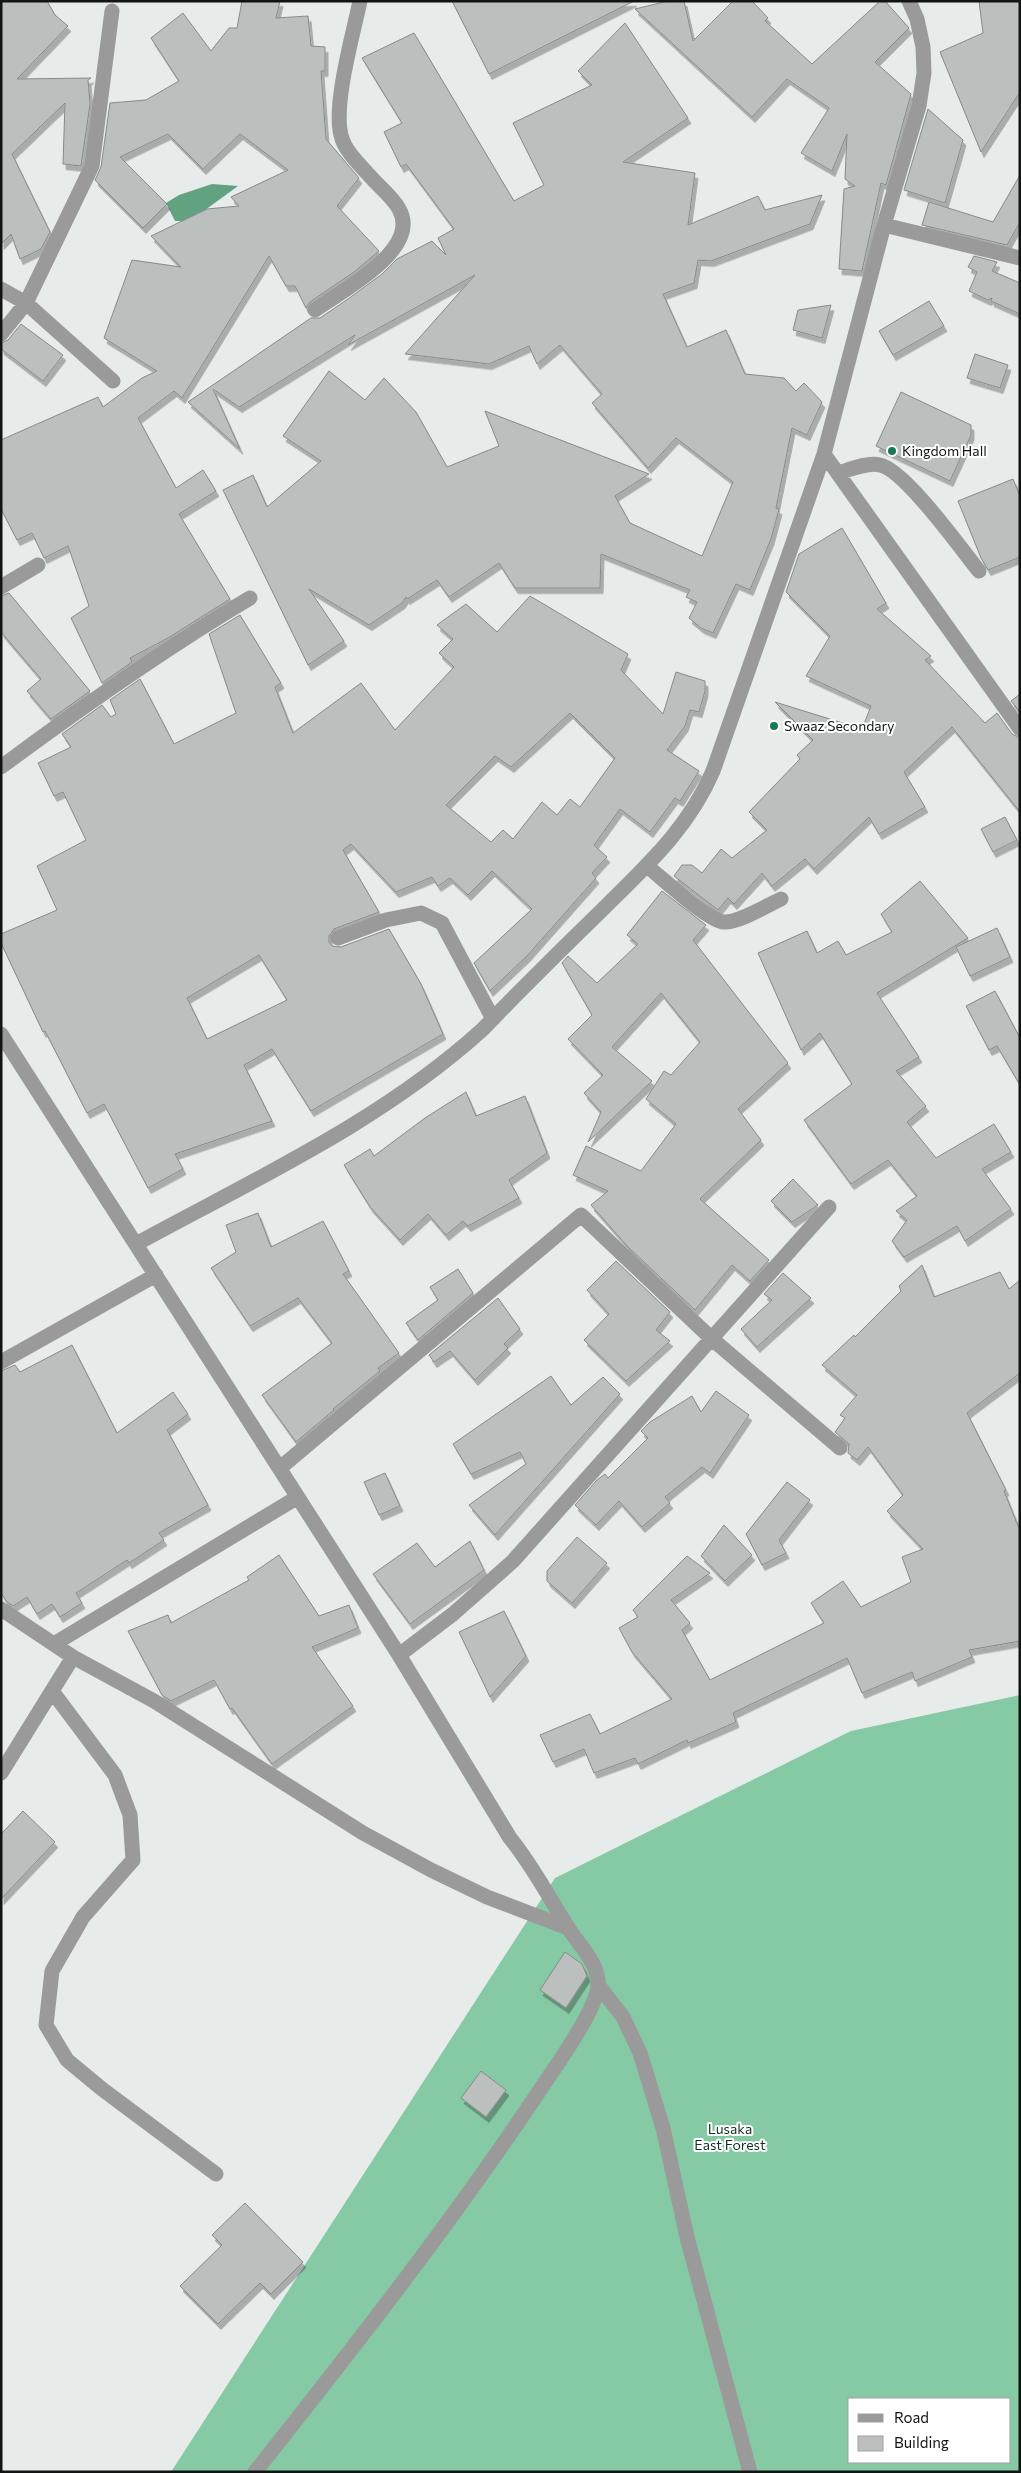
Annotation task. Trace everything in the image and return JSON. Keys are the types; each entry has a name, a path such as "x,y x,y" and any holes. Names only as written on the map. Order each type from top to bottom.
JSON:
{"street":[{"path":"315,310 387,258 399,244 405,226 399,209 352,156 341,137 338,118 341,96 360,1"},
{"path":"136,1244 370,1116 414,1087 455,1055 493,1019 647,866 688,820 702,795 824,454 884,225 920,106 924,73 923,46 917,19 909,1"},
{"path":"1,334 26,303 92,166 112,11"},
{"path":"884,225 1020,258"},
{"path":"1,290 26,303 113,381"},
{"path":"824,454 1020,729"},
{"path":"839,473 867,466 881,465 894,472 918,496 979,571"},
{"path":"1,587 38,566"},
{"path":"1,767 86,704 196,630 250,598"},
{"path":"647,866 712,918 725,922 741,918 781,899"},
{"path":"338,938 386,920 421,913 442,923 493,1019"},
{"path":"1,1034 399,1655 510,1838 531,1863 568,1928 594,1966 598,1986 593,2004 562,2057 473,2188 333,2374 255,2472"},
{"path":"399,1655 453,1614 512,1560 829,1207"},
{"path":"280,1468 581,1215 712,1339 840,1448"},
{"path":"1,1362 156,1275"},
{"path":"54,1644 298,1496"},
{"path":"1,1609 74,1657 154,1701 363,1833 487,1897 568,1928"},
{"path":"1,1773 74,1657"},
{"path":"52,1691 115,1774 130,1815 133,1860 83,1918 52,1971 46,2025 67,2060 216,2174"},
{"path":"598,1986 623,2017 643,2062 663,2128 687,2236 750,2472"}],"green space":[{"name":"Lusaka East Forest","path":"1020,1695 1020,2472 171,2472 555,1878 851,1731"}],"shaded area":[{"path":"212,184 238,186 190,221 175,221 166,203 179,195"}],"building":[{"path":"1,1 47,1 55,15 68,26 17,79 91,78 88,80 90,104 81,166 63,164 65,103 12,154 50,232 41,249 20,259 11,234 1,244"},
{"path":"242,1 280,1 276,18 308,16 311,46 325,47 325,71 321,71 326,139 359,178 337,206 379,251 354,272 310,302 306,308 295,286 286,286 269,256 182,398 174,391 138,418 176,488 203,470 216,491 179,514 230,599 168,638 130,658 132,662 102,683 71,618 89,606 68,546 44,558 32,533 17,540 1,509 1,440 98,397 103,407 142,378 157,371 104,338 132,260 181,267 151,236 207,209 239,206 231,197 288,170 240,134 203,169 168,134 120,157 167,204 143,228 95,180 101,167 110,103 146,100 179,81 151,38 183,13 211,51 229,28 237,28"},
{"path":"452,1 634,1 489,74"},
{"path":"668,1 684,1 693,41 733,1 752,1 768,18 765,21 812,64 880,1 885,1 909,28 875,62 911,94 886,185 881,183 862,271 839,269 844,189 855,186 845,179 847,134 832,171 801,153 829,108 787,79 752,117 635,9"},
{"path":"979,1 1020,1 1020,92 981,152 940,52 983,33"},
{"path":"625,23 688,118 623,162 695,173 688,225 758,196 765,210 822,195 810,224 711,261 698,260 694,283 663,294 687,347 726,330 745,374 784,378 796,391 804,383 822,402 807,435 792,428 776,508 779,509 771,539 750,590 736,584 713,633 701,628 689,618 697,602 686,597 690,590 601,554 600,588 515,588 499,563 449,597 437,580 407,599 406,597 402,603 369,625 309,589 344,641 308,665 223,490 253,475 267,507 321,461 283,436 329,371 365,400 384,378 416,412 447,467 499,446 485,411 649,474 615,496 630,523 702,556 733,482 676,438 648,468 592,403 602,394 560,345 537,364 529,346 489,364 405,354 475,275 348,345 355,335 239,407 213,389 240,449 188,402 311,318 320,318 348,299 382,274 397,259 432,241 446,255 438,238 454,229 406,164 401,167 384,132 402,123 362,58 414,33 514,201 544,185 513,123 592,85 578,71"},
{"path":"928,109 963,140 945,203 904,190"},
{"path":"1020,175 1020,222 1007,245 922,225 929,202 993,222"},
{"path":"974,256 997,262 992,271 1020,283 1020,314 991,301 992,298 988,300 969,291 977,272 968,267"},
{"path":"929,301 944,326 893,355 879,331"},
{"path":"831,305 822,338 793,330 798,310"},
{"path":"21,324 63,355 43,381 1,349 1,343 8,340"},
{"path":"975,354 1008,365 1000,388 967,378"},
{"path":"901,392 971,425 971,435 950,481 876,446"},
{"path":"1013,479 1020,496 1020,557 988,570 981,558 958,501"},
{"path":"842,528 886,603 877,609 931,656 925,660 985,723 997,713 1012,734 1020,738 1020,812 952,727 904,772 925,807 879,834 869,817 814,869 805,859 772,886 762,873 734,904 728,898 718,910 674,876 682,865 692,865 702,873 721,849 732,858 767,830 749,812 800,759 797,755 813,740 775,702 862,729 871,706 806,676 830,636 786,592 799,554"},
{"path":"9,593 90,691 51,719 27,691 41,679 1,632 1,596"},
{"path":"530,596 628,654 621,670 663,714 676,672 705,681 705,691 699,712 690,710 685,726 667,750 699,771 680,801 675,798 650,832 620,809 594,845 607,857 592,873 596,878 527,956 490,991 474,963 532,909 492,871 468,895 450,878 438,886 432,877 396,892 351,844 343,850 379,912 334,929 329,936 329,942 332,946 341,947 389,929 421,984 443,1034 311,1111 272,1049 244,1065 272,1121 175,1154 183,1169 148,1188 104,1104 87,1113 45,1031 43,1032 1,943 1,934 57,910 37,866 86,840 63,792 54,796 38,763 71,747 62,734 102,705 111,717 116,714 110,700 140,679 174,744 236,713 209,634 240,615 281,683 275,687 293,733 361,683 395,730 454,667 439,653 453,639 437,625 466,604 497,632","holes":["570,713 615,758 580,807 570,799 557,815 542,802 513,839 503,830 491,842 446,805 495,756 511,767","259,955 287,1000 207,1039 187,998"]},
{"path":"1020,694 1020,712 1011,701"},
{"path":"1005,817 1017,840 993,852 981,829"},
{"path":"920,881 968,938 877,993 919,1057 896,1071 926,1106 907,1122 936,1158 994,1124 1011,1152 982,1169 1011,1209 965,1241 957,1226 904,1257 892,1241 907,1220 896,1211 917,1196 888,1160 851,1184 804,1120 852,1084 820,1033 801,1050 758,953 807,931 817,953 838,941 846,955 892,932 881,914"},
{"path":"662,891 706,925 693,940 788,1063 738,1109 761,1140 700,1199 769,1260 750,1281 732,1265 695,1310 628,1247 591,1205 608,1191 573,1175 586,1146 641,1171 676,1124 646,1099 664,1071 671,1075 700,1042 661,993 612,1047 652,1081 588,1142 601,1112 584,1093 603,1075 568,1039 592,1015 562,963 568,956 597,983 638,944 627,935"},
{"path":"997,928 1010,957 970,976 956,947"},
{"path":"995,991 1020,1038 1020,1085 997,1046 989,1050 966,1006"},
{"path":"466,1092 476,1116 525,1096 547,1153 509,1180 519,1198 468,1226 463,1221 446,1235 428,1214 400,1240 370,1207 344,1165 370,1149 374,1156 425,1118"},
{"path":"793,1179 818,1205 792,1222 771,1201"},
{"path":"258,1213 271,1247 323,1221 349,1271 343,1274 399,1353 378,1368 380,1371 296,1442 262,1395 332,1343 298,1298 250,1326 211,1268 236,1252 226,1225"},
{"path":"616,1261 670,1312 656,1330 670,1341 626,1381 584,1340 609,1314 587,1290"},
{"path":"922,1265 934,1297 1000,1272 1009,1289 1020,1280 1020,1373 967,1413 1006,1490 1004,1491 1020,1531 1020,1641 969,1650 972,1657 915,1681 912,1672 862,1693 847,1658 733,1713 736,1722 688,1743 687,1740 638,1764 635,1758 594,1773 584,1749 553,1762 540,1735 590,1714 600,1734 672,1699 632,1652 619,1628 638,1617 633,1610 687,1556 710,1573 671,1600 690,1623 682,1630 710,1680 824,1623 811,1603 843,1581 861,1607 911,1582 902,1557 923,1549 887,1511 903,1495 868,1447 857,1460 848,1453 849,1444 835,1432 845,1418 840,1415 857,1395 822,1365 854,1335 855,1337 901,1291 899,1286"},
{"path":"458,1269 473,1293 418,1340 406,1323 438,1300 430,1287"},
{"path":"783,1273 811,1298 757,1347 741,1329 772,1300 764,1294"},
{"path":"498,1298 520,1329 504,1344 508,1348 475,1380 450,1351 434,1362 429,1355"},
{"path":"72,1345 117,1433 173,1392 188,1414 167,1430 208,1505 159,1533 164,1540 129,1563 127,1560 76,1593 82,1603 60,1617 52,1604 37,1614 27,1597 13,1606 7,1602 1,1593 1,1371 15,1365 20,1372"},
{"path":"551,1376 571,1405 603,1377 620,1394 495,1535 469,1505 526,1464 520,1452 471,1474 453,1444"},
{"path":"716,1391 749,1415 710,1473 702,1467 665,1497 670,1503 642,1527 619,1501 596,1525 575,1505 597,1480 605,1474 608,1478 648,1438 641,1431 650,1422 692,1396 701,1412"},
{"path":"385,1473 400,1506 379,1515 364,1482"},
{"path":"787,1482 810,1500 779,1540 786,1553 762,1565 746,1534"},
{"path":"724,1525 752,1555 725,1581 701,1556"},
{"path":"577,1537 607,1563 572,1603 547,1581 547,1571"},
{"path":"470,1541 484,1570 410,1624 373,1574 417,1543 435,1567"},
{"path":"279,1555 319,1616 349,1605 358,1628 312,1647 353,1706 272,1764 232,1708 230,1709 214,1680 171,1701 162,1695 128,1631 168,1615 171,1623 249,1580 247,1577"},
{"path":"504,1611 526,1656 490,1697 459,1632"},
{"path":"23,1811 55,1842 1,1899 1,1834"},
{"path":"565,1952 582,1964 587,1976 566,2008 540,1990"},
{"path":"481,2071 506,2090 486,2117 461,2098"},
{"path":"245,2203 303,2262 271,2294 260,2283 218,2324 180,2286 222,2245 212,2235"}],"place":[{"name":"Kingdom Hall","path":"892,451"},
{"name":"Swaaz Secondary","path":"774,726"}]}
